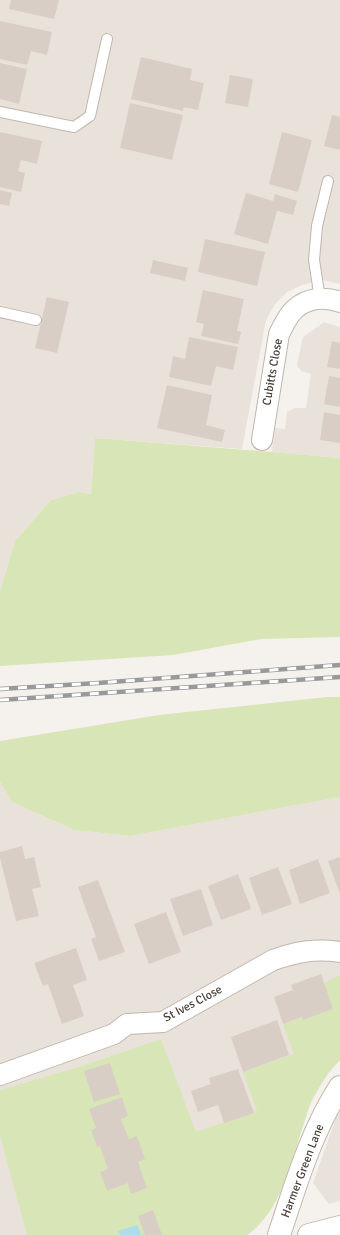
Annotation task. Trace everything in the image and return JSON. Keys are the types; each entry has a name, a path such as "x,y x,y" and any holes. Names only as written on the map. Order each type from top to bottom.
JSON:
{"street":[{"name":"Cubitts Close","path":"262,440 279,334 286,319 294,309 303,303 314,299 325,298 340,302"},
{"name":"St Ives Close","path":"0,1075 114,1034 127,1024 163,1022 273,960 308,950 328,950 340,952"},
{"name":"Harmer Green Lane","path":"279,1235 312,1140 332,1099 340,1087"},
{"path":"309,1235 340,1227"}],"lane":[{"path":"0,112 74,127 90,116 107,39"},
{"path":"320,299 314,260 317,226 328,181"},
{"path":"0,312 36,320"}],"shaded area":[{"path":"0,0 340,0 340,284 323,280 302,285 287,292 275,304 266,320 242,449 95,438 91,494 78,492 51,500 15,541 0,591"},
{"path":"324,322 340,327 340,458 272,452 275,428 285,429 287,412 295,408 306,408 311,374 301,371 297,365 303,337"},
{"path":"0,782 12,802 74,830 130,836 340,797 340,1060 331,1069 311,1101 283,1186 270,1211 255,1229 247,1235 0,1235"},
{"path":"340,1112 340,1201 329,1204 313,1183 337,1115"}],"green space":[{"path":"95,438 340,458 340,637 261,639 173,655 0,666 0,591 15,541 51,500 78,492 91,494"},
{"path":"327,697 340,697 340,797 130,836 74,830 12,802 0,782 0,741 159,715"},
{"path":"340,976 340,1060 324,1079 311,1103 289,1170 276,1200 259,1225 247,1235 27,1235 0,1136 0,1090 82,1066 161,1039 196,1132 257,1111 243,1072 294,1054 283,1024 302,1017 303,1020 333,1009 324,983"}],"water":[{"path":"137,1225 141,1235 120,1235 118,1231"}],"building":[{"path":"11,0 59,0 54,19 9,9"},
{"path":"0,21 52,32 47,55 31,51 27,65 0,59"},
{"path":"141,57 192,69 190,80 204,83 198,110 184,107 183,111 131,99"},
{"path":"0,63 27,69 19,104 0,99"},
{"path":"230,75 253,79 248,107 225,103"},
{"path":"130,103 183,115 172,160 120,148"},
{"path":"332,115 340,117 340,150 324,146"},
{"path":"0,132 42,141 37,164 21,160 18,171 25,173 21,192 0,187"},
{"path":"282,132 312,140 298,192 269,184"},
{"path":"0,190 12,193 9,206 0,204"},
{"path":"246,193 273,201 275,194 297,201 293,215 277,211 268,244 234,234"},
{"path":"205,239 265,252 257,286 198,272"},
{"path":"153,260 188,268 185,281 150,273"},
{"path":"203,290 244,299 237,331 241,332 238,344 201,336 204,324 196,322"},
{"path":"47,297 69,302 57,353 35,348"},
{"path":"189,337 238,347 233,370 216,366 211,386 169,377 173,356 185,359"},
{"path":"332,341 340,343 340,369 327,367"},
{"path":"329,376 340,378 340,407 324,404"},
{"path":"167,385 212,395 206,425 225,430 222,442 157,428"},
{"path":"324,412 340,415 340,443 320,440"},
{"path":"22,846 25,859 34,857 41,887 32,889 39,916 16,921 0,858 0,852"},
{"path":"340,857 340,894 328,861"},
{"path":"318,859 330,893 300,904 289,870"},
{"path":"278,867 292,904 262,915 249,878"},
{"path":"238,874 251,909 221,920 208,886"},
{"path":"98,880 125,952 99,961 91,939 96,937 78,887"},
{"path":"201,889 213,925 183,936 170,899"},
{"path":"166,912 181,952 149,964 134,924"},
{"path":"76,948 87,980 73,985 84,1016 62,1024 48,984 43,986 34,963"},
{"path":"321,974 333,1009 303,1020 302,1017 283,1024 274,997 293,990 291,985"},
{"path":"277,1020 289,1055 243,1072 231,1037"},
{"path":"110,1063 120,1094 94,1102 84,1071"},
{"path":"238,1069 254,1113 224,1123 218,1105 198,1112 191,1091 211,1084 209,1078"},
{"path":"122,1097 128,1116 121,1119 129,1139 137,1136 145,1159 138,1162 147,1188 131,1194 128,1183 107,1191 100,1172 108,1169 100,1146 97,1147 91,1130 96,1128 89,1109"},
{"path":"153,1210 162,1235 145,1235 138,1216"}],"railway":[{"path":"0,689 340,665"},
{"path":"0,700 340,677"}]}
